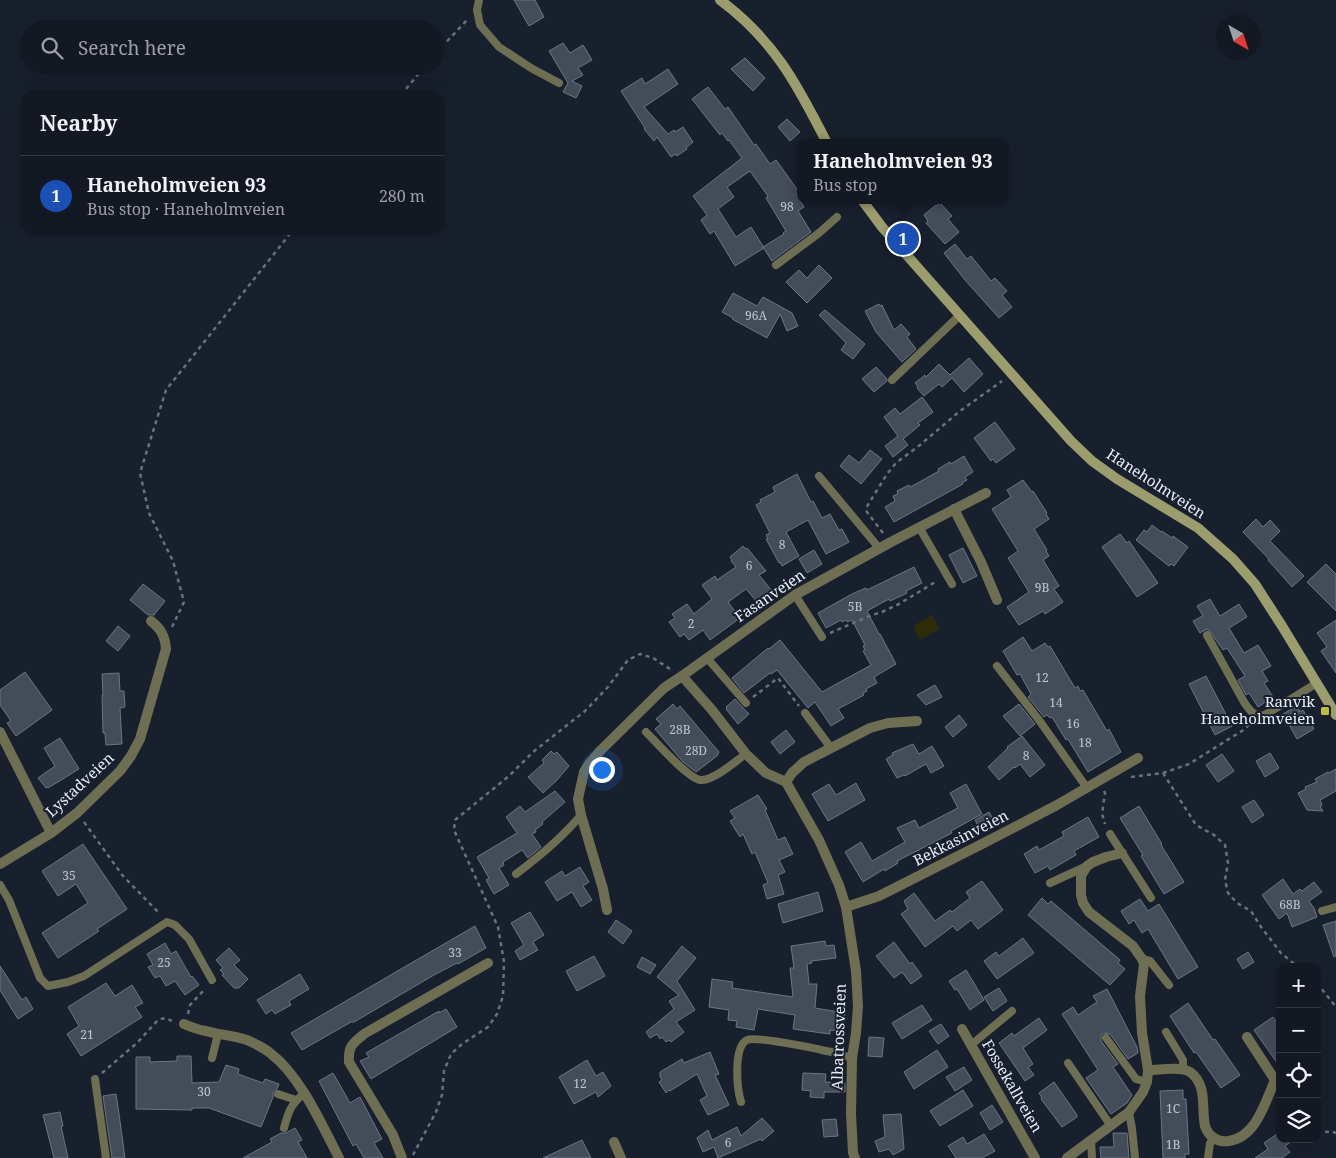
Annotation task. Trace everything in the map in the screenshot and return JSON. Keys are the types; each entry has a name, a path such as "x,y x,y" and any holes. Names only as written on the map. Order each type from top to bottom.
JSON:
{"main road":[{"path":"720,0 753,28 774,52 798,87 825,139"},
{"name":"Haneholmveien","path":"865,204 882,227 1060,430 1092,461 1117,479 1198,528 1233,559 1263,596 1335,711"}],"street":[{"name":"Fasanveien","path":"682,676 795,595 879,548 986,493"},
{"path":"954,509 981,562 997,600"},
{"path":"150,621 158,627 165,640"},
{"name":"Lystadveien","path":"0,864 77,813 120,771 140,739 166,649 165,640"},
{"path":"607,910 603,889 580,815 578,799 584,772 600,751 664,688 682,676 712,710 746,754 766,773 786,782 792,773 804,762 878,725 917,721"},
{"path":"0,732 51,832"},
{"name":"Bekkasinveien","path":"846,907 888,892 1057,806 1138,758"},
{"name":"Albatrossveien","path":"786,782 819,840 846,907 856,971 858,1006 852,1058 851,1114 853,1153 855,1158"},
{"path":"1067,1158 1129,1112 1144,1092 1147,1082 1148,1070 1142,1034 1140,996 1144,964 1133,946 1086,909 1080,886 1081,876 1087,866 1106,856 1122,853"},
{"path":"402,1158 393,1135 349,1062 348,1053 352,1044 364,1034 488,963"},
{"path":"184,1024 204,1031 245,1040 271,1053 289,1072 300,1097 339,1158"},
{"name":"Fossekallveien","path":"962,1028 1035,1158"},
{"path":"1148,1070 1183,1069 1192,1074 1202,1091 1206,1126 1209,1133 1218,1140 1227,1142 1237,1140 1247,1134 1261,1112 1275,1080 1246,1037"},
{"path":"614,1142 620,1158"}],"lane":[{"path":"479,0 477,10 480,25 499,47 531,68 559,83"},
{"path":"776,265 837,218"},
{"path":"892,380 960,315"},
{"path":"819,476 879,548"},
{"path":"919,527 952,584"},
{"path":"795,595 822,637"},
{"path":"1208,635 1250,712 1256,715 1265,715 1317,683"},
{"path":"707,658 746,703"},
{"path":"997,666 1039,720 1087,788"},
{"path":"805,713 831,748"},
{"path":"646,732 690,776 700,780 718,773 746,754"},
{"path":"516,874 538,858 567,832 580,815"},
{"path":"1110,834 1151,898"},
{"path":"1050,884 1087,866"},
{"path":"0,885 9,900 40,978 48,986 84,976 167,922 175,924 189,938 212,980"},
{"path":"1322,911 1336,907"},
{"path":"1142,959 1150,961 1168,985"},
{"path":"971,1045 1012,1012"},
{"path":"1166,1032 1183,1060 1183,1069"},
{"path":"212,1058 218,1034"},
{"path":"741,1102 737,1077 740,1050 744,1042 750,1038 827,1051 852,1058"},
{"path":"1106,1038 1136,1079 1147,1082"},
{"path":"1068,1063 1112,1126"},
{"path":"95,1079 106,1158"},
{"path":"278,1094 300,1097 288,1114 284,1128"},
{"path":"1129,1112 1134,1158"},
{"path":"1208,1158 1210,1143 1215,1139"},
{"path":"1091,1140 1092,1158"}],"path":[{"path":"445,42 477,10"},
{"path":"405,90 418,75"},
{"path":"165,640 184,602 173,561 149,513 140,473 153,428 166,390 289,235"},
{"path":"891,542 866,508 887,474 896,463 960,411 1011,374"},
{"path":"822,637 899,604 947,575"},
{"path":"746,703 778,678 805,713"},
{"path":"1126,778 1163,773 1189,764 1245,729 1256,715"},
{"path":"1163,773 1196,825 1214,835 1225,845 1228,863 1225,880 1228,893 1237,903 1250,911 1281,953 1293,963"},
{"path":"1099,781 1105,793 1102,814 1110,834"},
{"path":"77,813 123,876 167,922"},
{"path":"95,1079 137,1043 158,1020 166,1018 184,1024 190,1005 212,980"},
{"path":"1321,988 1336,1007"},
{"path":"1321,1133 1336,1132"}],"shaded area":[{"path":"932,615 940,629 920,640 913,626"}],"building":[{"path":"514,0 535,0 544,17 529,26"},
{"path":"563,43 570,53 583,45 592,60 578,68 583,75 572,81 582,86 576,98 563,92 568,83 549,51"},
{"path":"745,58 765,78 753,91 731,69"},
{"path":"668,69 678,84 644,107 668,134 683,127 693,142 677,156 676,154 671,157 657,137 654,141 644,129 621,91 642,78 645,84"},
{"path":"708,87 725,109 728,107 754,145 756,144 770,164 776,160 797,189 797,204 802,204 804,207 798,211 811,232 772,261 764,248 735,266 714,231 710,234 701,220 707,215 693,196 742,158 729,140 722,133 720,135 692,99","holes":["750,171 768,196 766,198 786,231 763,247 751,227 736,237 718,209 734,197 727,187"]},
{"path":"787,119 800,132 790,141 778,127"},
{"path":"941,204 952,216 948,219 959,232 945,244 926,223 928,221 924,215"},
{"path":"955,244 967,259 971,256 991,281 995,278 1007,291 1002,295 1012,307 999,318 944,253"},
{"path":"819,265 832,278 807,303 786,282 799,270 807,278"},
{"path":"733,293 757,306 763,297 792,313 798,326 787,331 780,314 767,338 722,312"},
{"path":"879,304 880,306 882,305 894,330 901,324 910,334 907,337 916,349 902,362 876,332 865,311"},
{"path":"825,310 865,344 853,359 841,350 846,343 819,315"},
{"path":"969,358 983,374 964,392 952,378 942,387 939,384 924,396 917,388 915,383 925,375 926,377 939,364 950,375"},
{"path":"876,367 887,381 874,392 862,379"},
{"path":"922,397 933,412 918,423 920,425 903,439 908,445 893,457 885,446 898,436 884,417 895,408 900,414"},
{"path":"995,422 1015,449 996,463 993,459 991,461 974,438"},
{"path":"870,450 882,459 861,484 840,466 849,455 859,463"},
{"path":"964,456 973,472 965,477 967,480 963,484 894,522 885,507 895,501 893,496 898,494 897,491 916,484 939,471 938,469 950,462 951,464"},
{"path":"797,474 811,502 813,501 822,518 830,514 839,530 842,529 849,542 826,554 808,520 786,532 799,556 782,566 766,539 768,539 766,535 770,533 756,505 761,502 760,500 775,492 773,487"},
{"path":"1023,480 1033,491 1049,519 1034,529 1047,550 1049,556 1043,560 1059,586 1054,589 1063,602 1045,614 1043,611 1019,625 1007,607 1029,592 1008,558 1018,551 992,509 1011,497 1007,490"},
{"path":"1256,519 1263,527 1270,520 1280,531 1270,541 1304,576 1292,587 1243,532"},
{"path":"1152,525 1172,538 1173,536 1188,547 1174,566 1171,564 1169,566 1136,540 1144,530 1147,532"},
{"path":"1120,534 1127,543 1129,541 1158,583 1137,597 1102,547"},
{"path":"743,546 747,548 766,571 759,575 772,591 758,603 746,589 728,602 740,618 710,640 703,630 689,640 684,634 680,637 669,622 675,618 672,614 687,604 694,614 712,599 702,585 715,576 717,580 736,567 730,557"},
{"path":"963,548 977,576 963,583 949,555"},
{"path":"814,550 822,564 807,573 799,559"},
{"path":"1326,564 1336,574 1336,611 1307,582"},
{"path":"914,567 922,583 906,591 907,593 890,601 889,599 867,611 896,664 874,677 877,683 866,689 867,691 863,693 864,695 838,709 844,718 831,726 815,702 808,708 777,670 770,673 744,693 732,678 780,640 822,692 871,665 863,651 865,650 863,646 865,645 852,620 842,622 841,620 826,628 818,613 852,594 866,588 867,590"},
{"path":"143,584 165,601 154,615 148,615 130,600"},
{"path":"1210,599 1220,616 1239,604 1247,617 1229,628 1244,653 1258,645 1271,666 1262,671 1268,681 1264,683 1273,697 1258,707 1249,693 1246,695 1238,680 1245,676 1227,648 1223,650 1209,630 1207,629 1200,633 1193,621 1203,616 1197,606"},
{"path":"1336,620 1336,673 1321,651 1327,647 1317,633"},
{"path":"118,626 130,636 118,651 106,641"},
{"path":"1023,637 1032,651 1045,643 1048,647 1050,646 1075,688 1078,686 1080,691 1083,690 1107,731 1109,729 1121,752 1088,772 1052,717 1050,718 1047,715 1044,717 1028,697 1031,694 1020,674 1017,675 1003,651"},
{"path":"25,672 52,710 16,736 7,723 11,721 0,705 0,690"},
{"path":"119,673 120,691 124,691 125,707 120,708 122,744 106,745 105,733 103,733 102,674"},
{"path":"1206,676 1232,726 1215,735 1189,684"},
{"path":"935,685 942,697 926,705 917,695"},
{"path":"735,699 749,714 738,724 726,709"},
{"path":"673,704 677,709 680,706 719,752 717,756 696,772 683,762 655,729 661,724 656,719"},
{"path":"1019,704 1035,724 1020,736 1003,716"},
{"path":"1297,706 1300,712 1303,710 1314,729 1297,739 1283,714"},
{"path":"959,715 967,725 953,737 945,727"},
{"path":"786,730 795,742 780,754 771,742"},
{"path":"1022,736 1045,765 1030,777 1020,764 999,780 988,767 1007,747"},
{"path":"60,738 79,769 46,788 38,778 55,766 44,748"},
{"path":"913,744 919,754 932,746 944,766 931,773 926,764 905,776 897,778 886,759 893,755 892,753"},
{"path":"551,751 554,754 557,752 569,766 543,793 528,777 544,763 542,760"},
{"path":"1270,753 1279,768 1265,777 1256,761"},
{"path":"1222,754 1234,771 1218,782 1206,765"},
{"path":"1336,769 1336,791 1320,800 1322,805 1320,806 1323,811 1307,810 1298,793 1306,789 1305,787 1317,782 1315,779"},
{"path":"856,783 865,800 828,821 812,794 829,784 836,795"},
{"path":"966,784 982,814 951,831 952,833 897,861 898,863 863,882 845,852 861,842 872,861 905,842 897,828 915,820 919,828 958,808 950,793"},
{"path":"555,791 565,802 542,822 543,824 532,834 541,847 528,858 522,850 503,862 504,865 499,868 509,885 494,894 486,880 489,878 477,857 517,833 506,817 520,806 525,812"},
{"path":"758,795 767,809 765,810 778,840 785,837 793,854 779,860 785,872 778,875 784,894 767,899 763,885 768,883 755,852 752,854 743,834 740,837 730,821 735,818 730,811"},
{"path":"1254,800 1264,815 1252,823 1242,807"},
{"path":"1139,806 1184,882 1164,894 1120,818"},
{"path":"989,812 995,822 980,830 975,820"},
{"path":"1088,817 1099,837 1074,851 1076,855 1050,870 1048,866 1035,873 1024,854 1037,846 1039,850 1064,836 1062,832"},
{"path":"83,844 127,909 97,929 99,931 58,958 42,933 88,903 76,884 58,896 42,871"},
{"path":"580,867 589,882 583,886 592,900 581,907 572,892 557,901 545,882 562,871 565,876"},
{"path":"1283,879 1293,894 1300,889 1302,891 1314,882 1322,892 1309,901 1317,917 1292,927 1287,913 1279,919 1262,895"},
{"path":"982,881 1003,910 978,929 971,920 957,931 953,926 925,947 901,914 908,909 904,901 914,893 935,921 950,910 952,912 970,898 966,892"},
{"path":"818,892 823,911 783,923 778,904"},
{"path":"1042,898 1048,904 1051,901 1120,960 1118,963 1125,969 1110,985 1028,915"},
{"path":"1140,899 1148,911 1159,904 1198,967 1178,979 1148,929 1142,933 1134,920 1129,924 1121,911"},
{"path":"530,912 544,935 533,942 538,950 520,960 515,951 524,945 511,923"},
{"path":"616,920 632,931 623,944 608,932"},
{"path":"1336,921 1336,956 1334,957 1323,925"},
{"path":"475,926 486,948 434,975 302,1050 291,1033"},
{"path":"1023,938 1034,953 997,979 984,961 996,952 999,956"},
{"path":"825,941 826,946 834,945 836,958 811,961 812,963 807,964 809,984 817,984 815,1008 845,1013 842,1032 830,1030 830,1034 793,1029 795,1015 758,1009 754,1030 736,1027 737,1021 728,1020 729,1010 709,1007 712,979 733,982 732,988 793,997 790,968 794,968 791,946"},
{"path":"894,942 910,964 912,962 922,976 911,984 902,972 894,978 876,956"},
{"path":"165,943 171,954 176,951 191,977 199,985 185,995 175,981 166,986 160,976 155,978 148,967 153,965 147,954"},
{"path":"682,946 696,958 677,981 695,1010 676,1022 684,1032 671,1042 669,1040 666,1042 662,1037 660,1039 657,1034 650,1038 646,1032 674,1009 669,1001 679,995 657,977"},
{"path":"229,948 240,960 234,965 248,979 239,988 234,988 222,975 224,974 220,970 223,968 216,960"},
{"path":"1248,952 1254,962 1243,969 1237,959"},
{"path":"594,956 605,976 577,991 566,971"},
{"path":"642,957 656,965 650,974 637,967"},
{"path":"0,966 22,1000 26,997 33,1009 18,1019 0,990"},
{"path":"966,970 984,1000 970,1010 957,989 955,990 949,981"},
{"path":"300,974 309,989 289,1001 291,1005 275,1014 272,1010 266,1014 257,1000"},
{"path":"106,983 115,996 132,985 143,1003 135,1007 142,1017 81,1056 67,1034 79,1026 68,1007"},
{"path":"999,988 1007,1001 993,1011 984,997"},
{"path":"1107,989 1137,1047 1138,1053 1128,1059 1110,1034 1105,1033 1101,1035 1101,1041 1118,1064 1113,1067 1132,1095 1127,1103 1111,1114 1086,1078 1098,1070 1062,1014 1073,1007 1078,1015 1097,1002 1093,996"},
{"path":"1188,1003 1240,1075 1221,1088 1196,1052 1194,1053 1170,1016"},
{"path":"922,1005 932,1020 902,1039 892,1023"},
{"path":"446,1009 457,1027 371,1079 360,1061 369,1057 366,1053 439,1011 439,1013"},
{"path":"1273,1017 1276,1021 1276,1061 1254,1030"},
{"path":"1039,1018 1047,1030 1023,1048 1033,1064 1028,1067 1034,1075 1025,1081 999,1043 1012,1033 1014,1036"},
{"path":"941,1024 949,1036 938,1044 929,1031"},
{"path":"869,1037 884,1038 882,1057 868,1056"},
{"path":"937,1050 948,1067 914,1089 904,1072"},
{"path":"710,1052 719,1074 715,1075 729,1105 708,1115 700,1100 707,1096 697,1074 666,1093 659,1082 662,1080 660,1072 682,1059 684,1063"},
{"path":"177,1056 191,1056 192,1083 219,1082 226,1065 239,1069 238,1074 263,1083 265,1079 279,1084 273,1092 273,1097 261,1127 209,1108 192,1108 192,1110 136,1109 136,1057 150,1057 150,1062 177,1061"},
{"path":"587,1060 596,1076 603,1072 611,1086 598,1097 596,1092 574,1104 559,1077"},
{"path":"964,1067 972,1080 955,1091 946,1077"},
{"path":"333,1073 350,1103 360,1097 382,1139 374,1143 383,1158 364,1158 356,1144 353,1146 319,1081"},
{"path":"803,1073 826,1074 825,1082 845,1083 845,1092 824,1092 824,1098 810,1097 811,1091 802,1090"},
{"path":"1054,1082 1077,1115 1077,1117 1062,1127 1041,1099 1039,1093"},
{"path":"963,1090 973,1106 940,1126 930,1111"},
{"path":"1183,1090 1183,1099 1186,1099 1189,1154 1185,1154 1185,1158 1163,1158 1160,1091"},
{"path":"116,1094 125,1158 112,1158 103,1096"},
{"path":"992,1105 1003,1122 990,1130 980,1113"},
{"path":"60,1112 68,1158 54,1158 43,1115"},
{"path":"901,1114 904,1149 893,1155 889,1149 879,1152 875,1141 885,1137 883,1115"},
{"path":"762,1118 774,1131 762,1141 761,1139 718,1158 714,1147 703,1152 697,1138 708,1130 712,1140 737,1127 741,1136"},
{"path":"836,1119 838,1136 824,1137 822,1120"},
{"path":"295,1128 302,1140 298,1142 307,1158 243,1158 272,1142 270,1139"},
{"path":"1113,1133 1127,1133 1129,1158 1101,1158 1100,1147 1114,1147"},
{"path":"984,1134 995,1151 982,1158 956,1158 948,1146 963,1137 967,1144"},
{"path":"1276,1135 1276,1143 1289,1143 1285,1146 1290,1152 1282,1158 1255,1158 1268,1149 1264,1143"},
{"path":"582,1140 591,1158 543,1158"}],"place":[{"name":"Haneholmveien 93","path":"903,239"},
{"name":"Ranvik Haneholmveien","path":"1325,711"}]}
